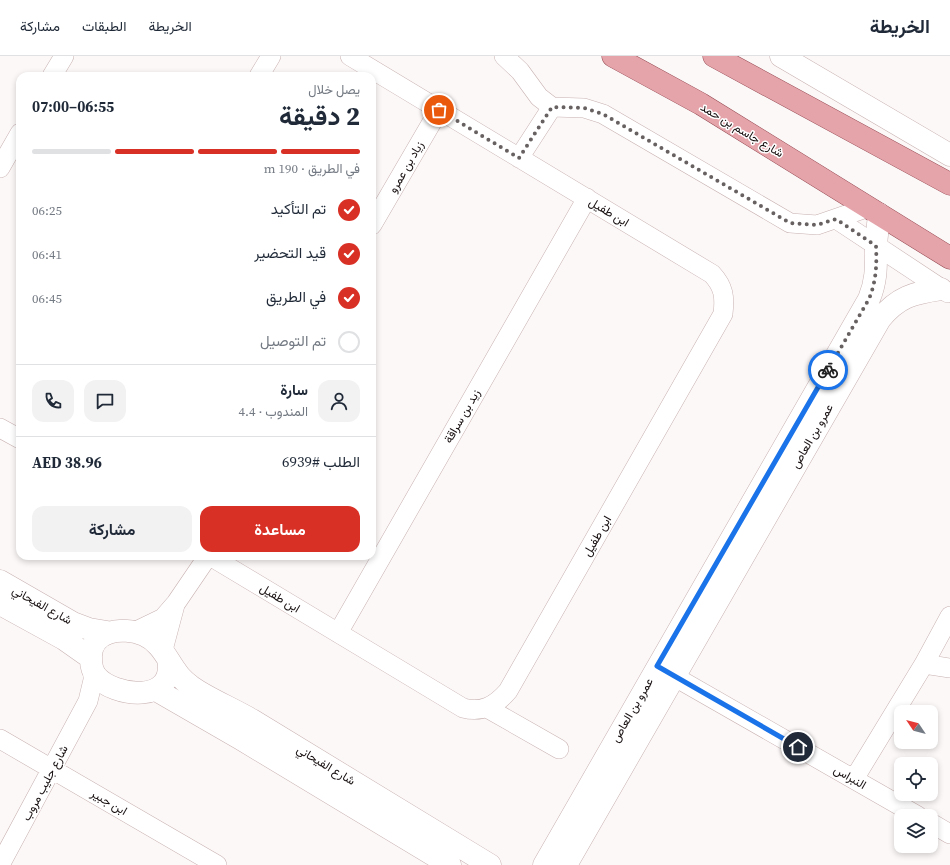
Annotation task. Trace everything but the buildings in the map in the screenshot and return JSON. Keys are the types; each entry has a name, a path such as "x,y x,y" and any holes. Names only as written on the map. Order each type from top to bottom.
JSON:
{"main road":[{"name":"شارع جاسم بن حمد","path":"613,56 701,104 950,258"},
{"path":"714,56 950,184"}],"street":[{"path":"54,72 64,56"},
{"path":"261,72 271,56"},
{"name":"ابن طفيل","path":"216,560 462,708 474,711 487,708 500,700 508,691 724,314 724,291 720,282 712,274 350,56"},
{"path":"504,56 520,71 539,97 552,107 584,108 603,114 790,223 817,225 874,210"},
{"path":"781,56 950,155"},
{"path":"519,158 552,107"},
{"name":"زياد بن عمرو","path":"376,218 439,110"},
{"path":"0,168 16,140"},
{"name":"زيد بن سراقة","path":"338,633 587,198"},
{"name":"عمرو بن العاص","path":"554,863 835,377 873,290 877,265 874,210"},
{"path":"836,219 945,291"},
{"name":"عمرو بن العاص","path":"835,377 891,306 917,292 945,291"},
{"path":"0,428 16,437"},
{"name":"ابن طفيل","path":"134,632 163,618 176,603 206,560"},
{"name":"شارع الفيحاني","path":"0,581 73,623 88,629 107,632"},
{"name":"ابن طفيل","path":"166,654 176,603"},
{"name":"شارع الفيحاني","path":"0,604 64,639 92,664"},
{"path":"854,779 924,664 950,616"},
{"path":"116,630 134,632 145,635 166,654 169,675 166,682 156,690 145,693 116,688 101,681 92,664 93,648 99,639 107,632 116,630"},
{"name":"شارع الفيحاني","path":"166,654 184,681 199,691 250,719 490,865"},
{"name":"شارع جليب مروب","path":"0,865 53,770 88,701 93,680 92,664"},
{"path":"924,664 950,668"},
{"name":"النبراس","path":"665,671 906,809"},
{"path":"88,701 97,695 116,688"},
{"name":"شارع الفيحاني","path":"156,690 241,739 450,865"},
{"path":"487,708 559,749"},
{"name":"ابن جبير","path":"0,739 208,863"},
{"path":"938,827 950,834"}],"way so far":[{"path":"439,110 519,158 543,124 552,107 584,108 603,114 790,223 817,225 836,219 876,246 877,265 875,282 869,299 828,370"}],"route":[{"path":"798,747 657,666 828,370"}]}
